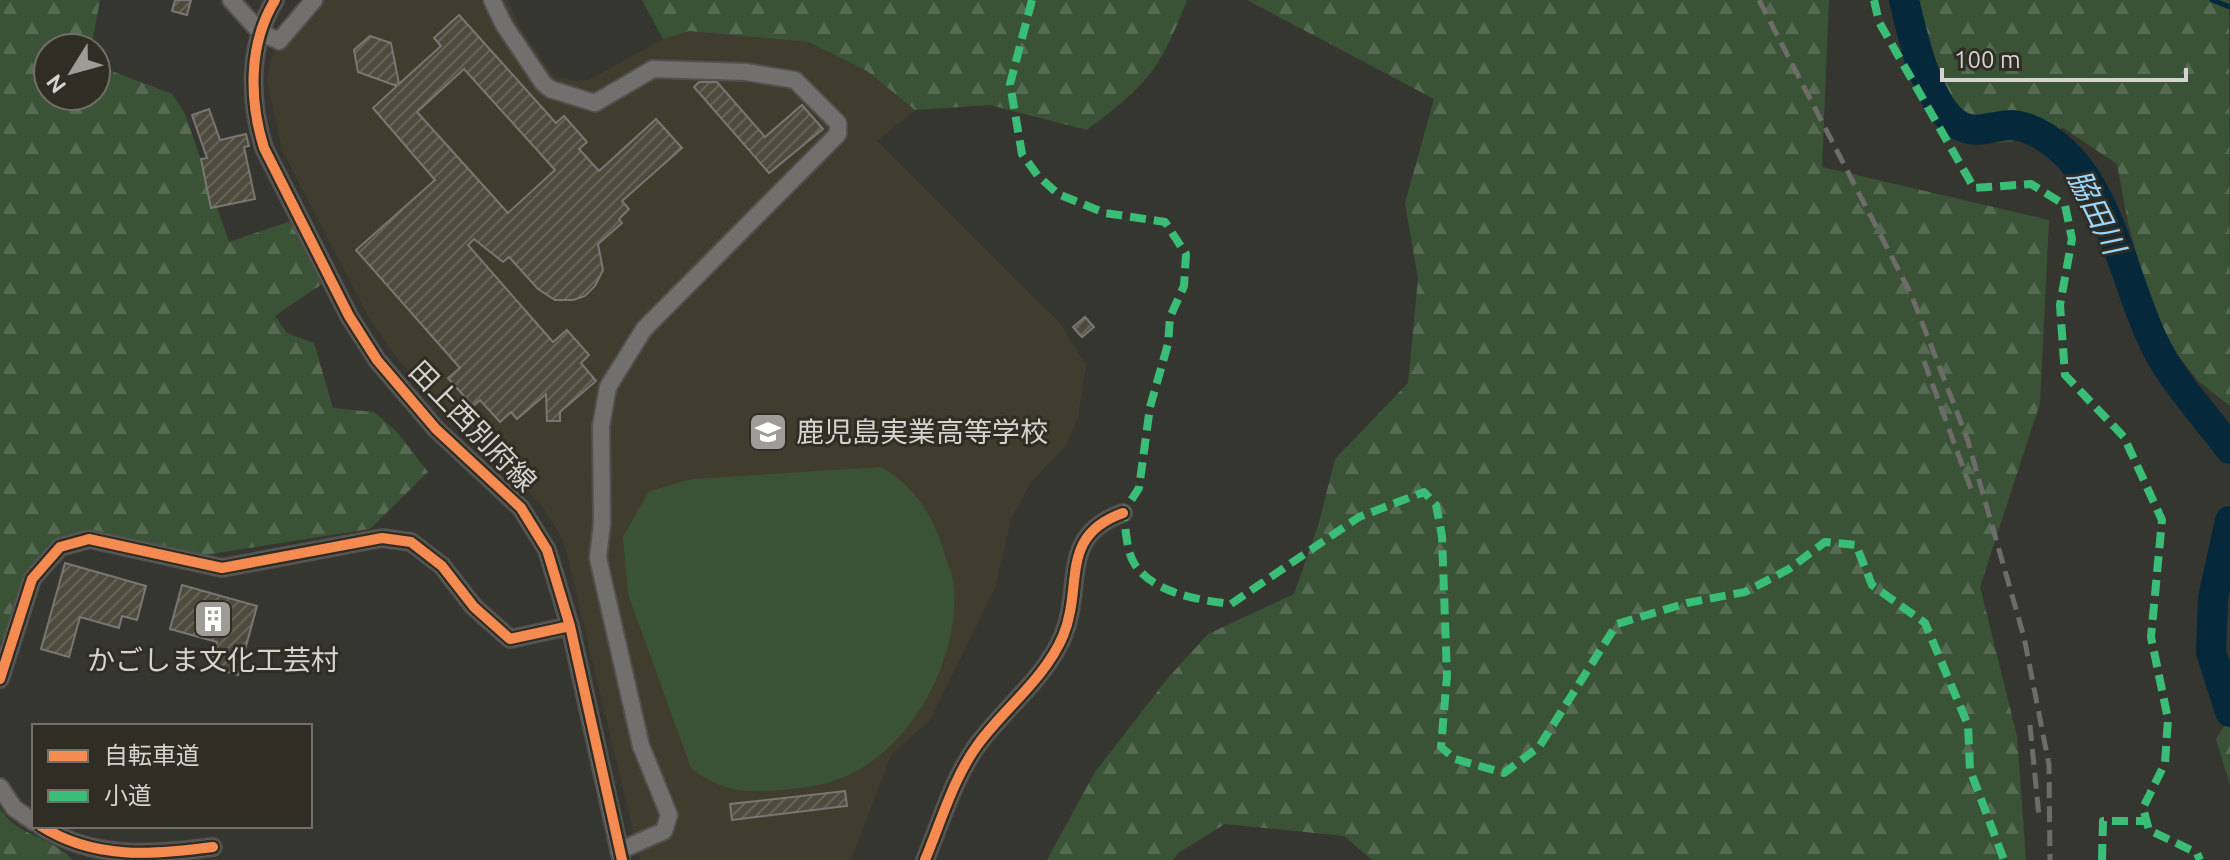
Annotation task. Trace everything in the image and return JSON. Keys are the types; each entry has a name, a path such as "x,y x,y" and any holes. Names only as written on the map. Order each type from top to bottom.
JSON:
{"street":[{"path":"231,0 260,32 279,41 314,0"},
{"name":"田上西別府線","path":"275,0 260,32 253,98 264,148 349,316 377,360 416,406 521,508 547,550 570,626 621,855"},
{"path":"492,0 504,25 550,89 595,103 653,69 746,72 795,80 838,123 838,134 644,329 608,387 601,426 602,523 598,558 641,746 669,815 664,831 621,855"},
{"path":"925,860 969,757 1007,714 1063,635 1080,546 1101,521 1123,513"},
{"path":"0,679 32,579 60,547 89,539 222,568 382,538 411,542 442,566 474,607 510,639 570,626"},
{"path":"0,787 14,808 32,821"},
{"path":"44,828 65,842 145,856 213,847"}],"shaded area":[{"name":"鹿児島実業高等学校","path":"300,0 508,0 519,26 554,77 578,81 589,80 663,39 689,31 808,42 867,71 915,110 877,141 1060,323 1086,365 1078,417 1066,445 1030,484 1011,519 995,588 930,720 891,755 851,860 640,860 564,542 542,506 504,466 450,420 395,356 370,320 282,150 267,80 271,60 289,15"}],"green space":[{"path":"0,0 100,0 94,32 32,32 32,112 112,112 112,71 172,94 185,114 229,242 294,220 322,284 275,316 287,333 314,343 333,408 374,412 397,432 428,472 370,529 198,556 100,532 56,543 23,585 0,644"},
{"path":"642,0 1187,0 1168,44 1149,74 1124,101 1087,130 990,105 915,110 867,71 808,42 689,31 663,39"},
{"path":"1247,0 1829,0 1822,167 2049,220 2040,403 1980,587 2017,736 2026,860 1372,860 1344,836 1225,824 1178,853 1173,860 1047,860 1095,772 1168,678 1208,634 1294,594 1318,526 1335,459 1408,383 1418,279 1405,203 1434,99"},
{"path":"1889,0 2229,0 2230,406 2198,381 2158,330 2128,223 2117,164 2063,128 2011,142 1965,144 1936,119 1900,44"},
{"path":"881,467 902,482 926,511 938,534 954,588 950,640 942,666 916,715 880,755 859,770 822,784 757,791 722,786 701,775 691,768 628,594 623,537 649,491 693,479"},
{"path":"2230,717 2230,785 2216,739"},
{"path":"0,808 15,825 55,846 73,860 0,860"}],"building":[{"path":"175,0 191,0 187,15 172,11"},
{"path":"459,15 556,123 564,116 587,142 579,149 599,171 656,119 682,148 622,201 629,209 619,219 622,223 598,244 603,270 595,286 585,296 555,300 538,289 509,257 503,262 474,239 468,245 553,342 567,330 589,355 581,363 596,381 560,412 560,421 547,421 546,394 517,419 511,412 500,422 480,400 473,406 448,378 460,368 356,250 435,180 373,108 397,86 358,72 354,50 370,36 391,43 399,84 441,46 434,38","holes":["464,69 555,170 508,213 417,112"]},
{"path":"699,82 717,82 765,137 802,105 823,129 769,173 694,87"},
{"path":"209,109 220,140 246,134 249,146 244,147 255,199 211,208 201,159 207,158 192,115"},
{"path":"1085,317 1094,327 1082,337 1073,327"},
{"path":"65,563 146,586 137,620 122,616 119,628 80,617 69,657 41,649"},
{"path":"182,585 257,606 238,675 210,667 217,642 170,629"},
{"path":"845,791 847,806 732,820 730,804"}],"waterway":[{"name":"脇田川","path":"1904,0 1924,72 1941,108 1952,120 1971,130 2007,125 2028,128 2054,143 2081,171 2106,218 2162,359 2230,449"},
{"path":"2212,0 2230,7"},
{"name":"脇田川","path":"2230,521 2213,598 2211,652 2230,712"}],"railway":[{"path":"1759,0 1911,294 1967,438 2024,637 2049,765 2050,860"},
{"path":"1924,361 1971,489"},
{"path":"2030,725 2039,816"}],"marked path":[{"path":"1032,0 1010,84 1022,154 1038,176 1058,194 1105,213 1165,222 1186,254 1184,286 1170,317 1168,344 1150,407 1139,488 1123,513 1129,552 1134,563 1152,582 1177,593 1231,604 1359,517 1424,492 1436,505 1442,536 1447,676 1441,747 1455,759 1504,773 1539,747 1617,624 1687,603 1745,592 1789,569 1825,542 1856,545 1872,585 1925,623 1968,725 1970,770 2004,860"},
{"path":"1874,0 1879,22 1974,188 2031,184 2065,205 2072,239 2060,305 2065,375 2124,437 2162,520 2151,637 2168,719 2165,763 2143,808 2149,830 2197,853 2200,860"},
{"path":"2102,860 2103,821 2147,821"}],"cycle path":[{"path":"275,0 260,35 254,73 256,111 264,148 349,316 377,360 436,429 521,508 547,550 570,626 622,860"},
{"path":"925,860 970,756 1046,665 1063,636 1081,549 1089,535 1103,523 1123,513"},
{"path":"0,679 32,579 60,547 89,539 222,568 382,538 411,542 442,566 474,607 510,639 570,626"},
{"path":"45,828 82,845 103,850 146,853 213,847"}],"place":[{"name":"鹿児島実業高等学校","path":"768,432"},
{"name":"かごしま文化工芸村","path":"213,619"}]}
